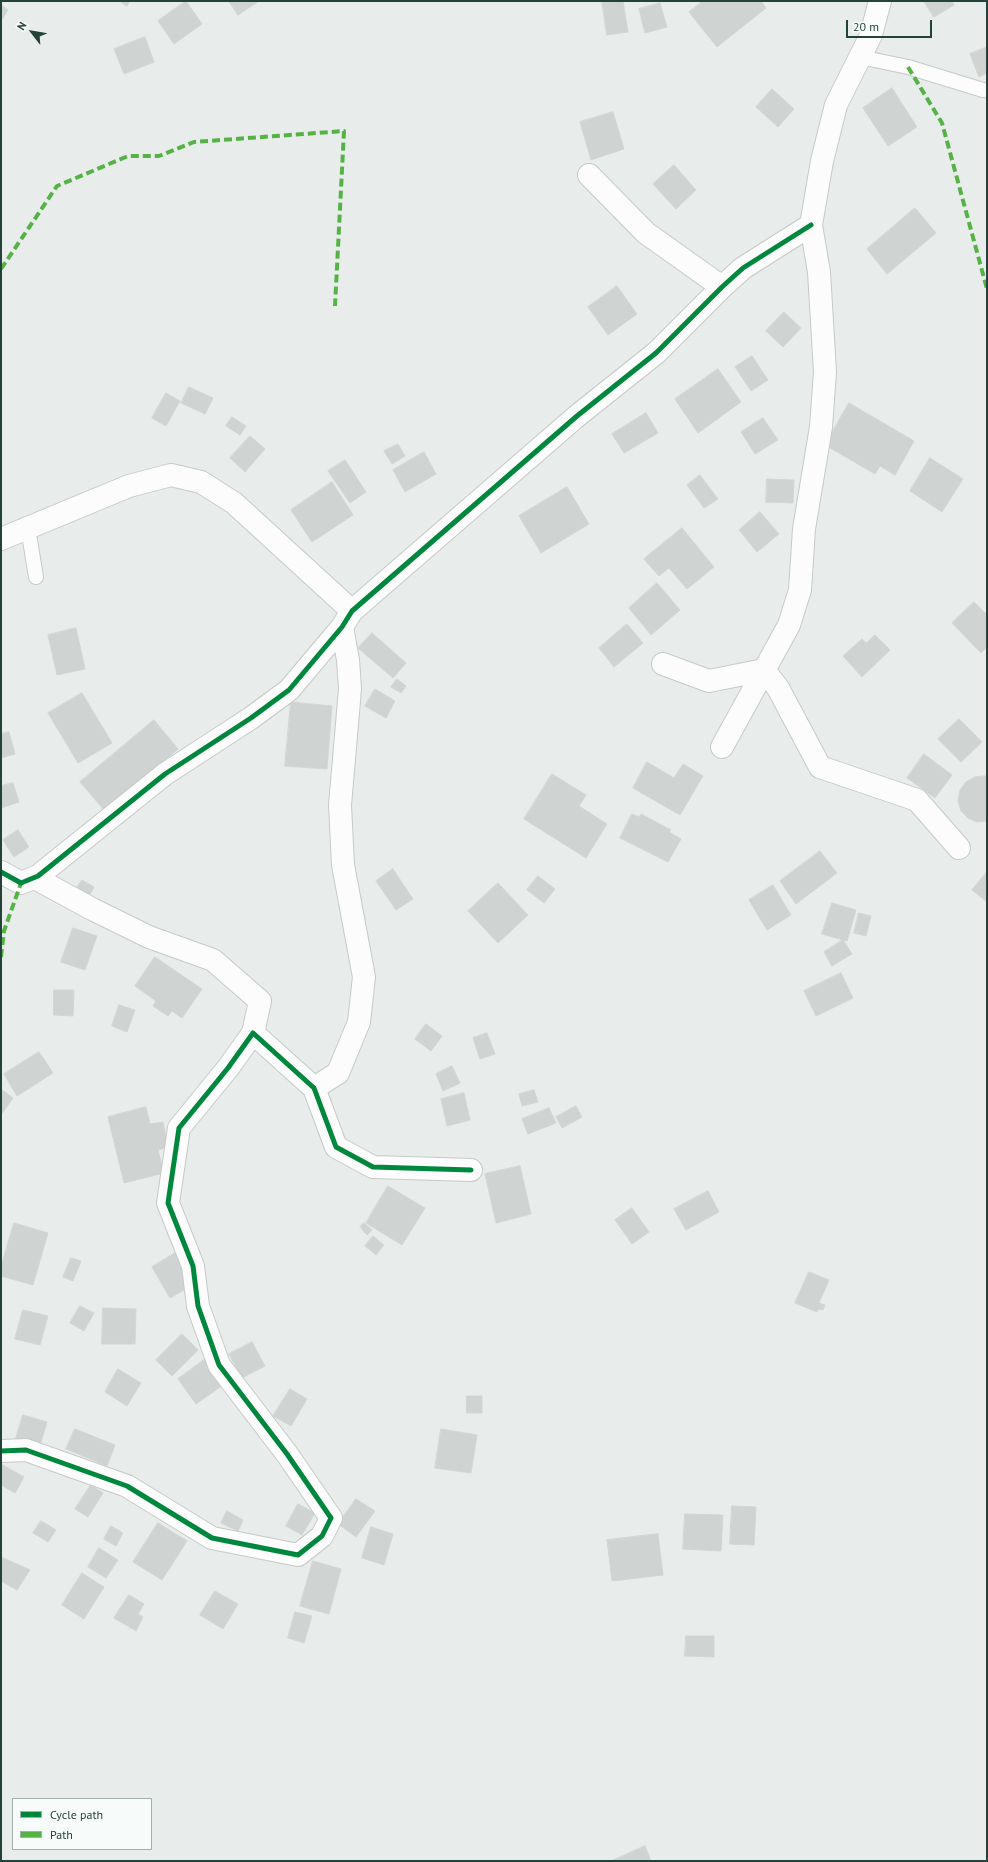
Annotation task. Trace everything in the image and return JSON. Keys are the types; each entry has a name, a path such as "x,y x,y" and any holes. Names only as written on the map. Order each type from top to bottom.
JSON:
{"street":[{"path":"722,747 789,625 800,590 804,529 821,427 825,372 819,272 811,225 822,161 836,105 871,35 880,1"},
{"path":"589,175 646,233 722,287"},
{"path":"1,872 21,883 35,878 165,774 251,718 289,690 347,619 577,416 656,353 722,287 744,268 811,225"},
{"path":"1,539 129,486 171,475 201,482 234,503 347,619 350,689 340,805 343,865 364,977 359,1022 338,1073 314,1088"},
{"path":"662,664 709,681 764,670"},
{"path":"764,670 778,688 820,767 917,800 959,848"},
{"path":"1,1451 26,1450 127,1486 212,1538 298,1555 322,1536 331,1518 287,1454 219,1365 198,1306 193,1266 168,1203 179,1128 228,1068 253,1033 260,1001 213,960 149,937 92,909 35,878"},
{"path":"253,1033 314,1088 336,1147 373,1167 471,1170"}],"lane":[{"path":"860,57 908,66 983,90"},
{"path":"28,528 36,577"}],"building":[{"path":"120,1 130,1 127,6"},
{"path":"186,1 202,24 174,44 158,21"},
{"path":"229,1 259,1 238,15"},
{"path":"602,1 623,1 628,32 607,35"},
{"path":"703,1 761,1 766,8 717,47 689,12"},
{"path":"924,1 952,1 954,5 934,17"},
{"path":"660,3 667,27 645,33 639,9"},
{"path":"1,5 8,10 1,21"},
{"path":"145,37 154,62 124,74 114,49"},
{"path":"987,47 987,73 979,77 970,54"},
{"path":"892,88 917,127 888,146 863,108"},
{"path":"772,89 794,109 778,127 756,107"},
{"path":"613,112 624,149 591,160 580,122"},
{"path":"674,165 696,190 676,209 653,184"},
{"path":"915,208 936,233 887,274 867,249"},
{"path":"617,286 637,314 608,335 588,307"},
{"path":"784,312 801,328 783,347 766,331"},
{"path":"752,356 768,380 751,391 735,367"},
{"path":"718,369 741,402 698,433 675,399"},
{"path":"189,387 213,398 205,414 181,403"},
{"path":"166,393 180,401 166,426 152,418"},
{"path":"849,403 914,441 895,475 880,466 875,474 825,445"},
{"path":"646,413 658,433 624,453 612,434"},
{"path":"232,417 246,426 240,435 226,426"},
{"path":"763,418 778,440 755,454 741,432"},
{"path":"250,436 265,449 245,472 230,458"},
{"path":"398,444 405,456 392,464 384,451"},
{"path":"424,452 436,474 405,492 393,470"},
{"path":"930,458 963,479 942,512 910,491"},
{"path":"345,460 366,492 350,503 328,471"},
{"path":"700,475 718,499 704,508 687,485"},
{"path":"767,479 794,480 793,503 766,502"},
{"path":"332,482 353,515 312,542 291,510"},
{"path":"567,487 589,524 541,553 519,516"},
{"path":"760,512 779,534 757,552 739,530"},
{"path":"682,528 714,567 687,589 669,568 659,576 644,559"},
{"path":"657,583 680,610 651,635 629,608"},
{"path":"974,602 987,615 987,647 981,653 952,623"},
{"path":"627,624 643,643 614,667 599,648"},
{"path":"76,628 85,669 57,675 48,635"},
{"path":"372,633 406,663 393,678 358,648"},
{"path":"875,635 890,650 862,677 843,656 862,639 866,643"},
{"path":"397,679 406,686 401,693 391,687"},
{"path":"375,689 395,701 386,718 365,706"},
{"path":"82,693 112,743 78,763 48,713"},
{"path":"291,702 332,706 327,769 285,766"},
{"path":"959,719 982,742 961,762 938,739"},
{"path":"154,720 178,749 105,811 80,782"},
{"path":"9,732 15,754 1,758 1,734"},
{"path":"924,754 952,775 935,798 907,778"},
{"path":"647,762 674,778 683,764 703,776 680,815 633,788"},
{"path":"552,774 586,795 579,806 607,824 586,858 524,819"},
{"path":"975,777 987,777 987,821 977,822 968,818 961,811 958,801 960,790 966,782"},
{"path":"13,783 19,802 1,808 1,786"},
{"path":"632,814 639,817 641,814 671,830 669,832 681,839 668,862 620,838"},
{"path":"18,830 29,847 14,857 3,840"},
{"path":"820,851 837,873 796,904 780,881"},
{"path":"393,869 413,899 396,910 376,881"},
{"path":"987,872 987,902 972,890"},
{"path":"538,876 555,889 544,903 527,890"},
{"path":"82,880 94,887 89,896 77,888"},
{"path":"498,883 528,915 498,943 468,911"},
{"path":"773,885 791,915 767,930 749,900"},
{"path":"832,903 856,910 847,941 822,934"},
{"path":"859,913 871,916 866,936 854,933"},
{"path":"73,928 97,936 85,970 61,962"},
{"path":"843,940 852,954 832,966 824,952"},
{"path":"155,957 202,989 182,1018 172,1011 168,1016 153,1006 156,1001 135,986"},
{"path":"841,973 853,998 816,1016 804,991"},
{"path":"54,990 74,990 73,1016 54,1015"},
{"path":"119,1005 135,1010 127,1032 112,1026"},
{"path":"426,1024 442,1036 431,1051 415,1039"},
{"path":"487,1033 495,1054 480,1059 473,1038"},
{"path":"39,1052 53,1073 17,1096 4,1074"},
{"path":"452,1066 460,1083 443,1091 436,1074"},
{"path":"1,1089 13,1098 1,1115"},
{"path":"534,1090 538,1102 522,1106 519,1094"},
{"path":"464,1093 470,1120 447,1126 441,1099"},
{"path":"576,1106 582,1117 562,1128 556,1117"},
{"path":"146,1107 150,1124 163,1122 168,1147 158,1150 164,1173 124,1183 108,1117"},
{"path":"549,1108 556,1123 528,1134 522,1119"},
{"path":"520,1166 531,1214 496,1223 485,1174"},
{"path":"388,1186 425,1208 402,1245 366,1223"},
{"path":"708,1191 719,1212 686,1230 674,1209"},
{"path":"632,1208 649,1232 632,1244 615,1220"},
{"path":"14,1223 48,1233 33,1285 1,1276 1,1267"},
{"path":"364,1223 372,1230 367,1235 360,1227"},
{"path":"373,1236 384,1245 376,1255 365,1246"},
{"path":"175,1253 194,1284 170,1298 152,1267"},
{"path":"71,1258 81,1261 73,1281 63,1277"},
{"path":"809,1272 829,1280 819,1303 825,1305 823,1310 818,1309 817,1312 795,1303"},
{"path":"80,1306 94,1313 84,1331 70,1323"},
{"path":"103,1308 136,1309 135,1344 102,1344"},
{"path":"23,1310 48,1316 40,1345 15,1339"},
{"path":"182,1334 198,1350 172,1376 156,1360"},
{"path":"252,1342 265,1366 242,1378 229,1354"},
{"path":"208,1357 226,1383 196,1404 178,1379"},
{"path":"118,1369 141,1383 127,1406 105,1392"},
{"path":"290,1389 307,1399 291,1426 273,1416"},
{"path":"467,1396 482,1396 482,1413 467,1413"},
{"path":"23,1415 47,1422 38,1452 14,1445"},
{"path":"75,1429 115,1445 107,1466 66,1449"},
{"path":"441,1429 477,1435 471,1473 435,1468"},
{"path":"1,1464 24,1477 15,1493 1,1485"},
{"path":"91,1485 103,1493 88,1517 75,1509"},
{"path":"356,1499 375,1511 356,1537 338,1524"},
{"path":"298,1504 315,1513 302,1535 286,1526"},
{"path":"732,1506 756,1507 754,1545 730,1544"},
{"path":"227,1511 243,1520 238,1531 221,1523"},
{"path":"685,1514 723,1515 721,1551 683,1549"},
{"path":"41,1521 56,1530 48,1542 33,1533"},
{"path":"158,1523 187,1541 162,1580 133,1562"},
{"path":"111,1526 123,1533 116,1546 104,1539"},
{"path":"371,1527 393,1534 384,1565 362,1558"},
{"path":"658,1534 663,1575 612,1581 607,1540"},
{"path":"99,1548 118,1560 106,1578 88,1567"},
{"path":"1,1557 30,1570 17,1590 1,1581"},
{"path":"313,1561 341,1569 329,1614 300,1606"},
{"path":"82,1573 104,1587 84,1619 62,1605"},
{"path":"215,1591 238,1604 223,1629 200,1615"},
{"path":"129,1595 144,1604 138,1614 143,1617 136,1631 114,1618"},
{"path":"295,1612 312,1616 304,1643 288,1638"},
{"path":"686,1636 714,1636 714,1657 685,1656"},
{"path":"645,1846 651,1861 611,1861"}],"marked path":[{"path":"908,67 942,123 987,289"},
{"path":"1,269 57,186 128,156 159,156 194,142 344,131 335,306"},
{"path":"1,957 4,931 21,883"}],"cycle path":[{"path":"1,872 21,883 38,876 165,774 251,718 289,690 342,627 352,611 577,416 656,353 743,268 811,225"},
{"path":"1,1451 26,1450 127,1486 212,1538 298,1555 322,1536 331,1518 287,1454 219,1365 198,1306 193,1266 168,1203 179,1128 228,1068 253,1033 314,1088 336,1147 373,1167 471,1170"}]}
